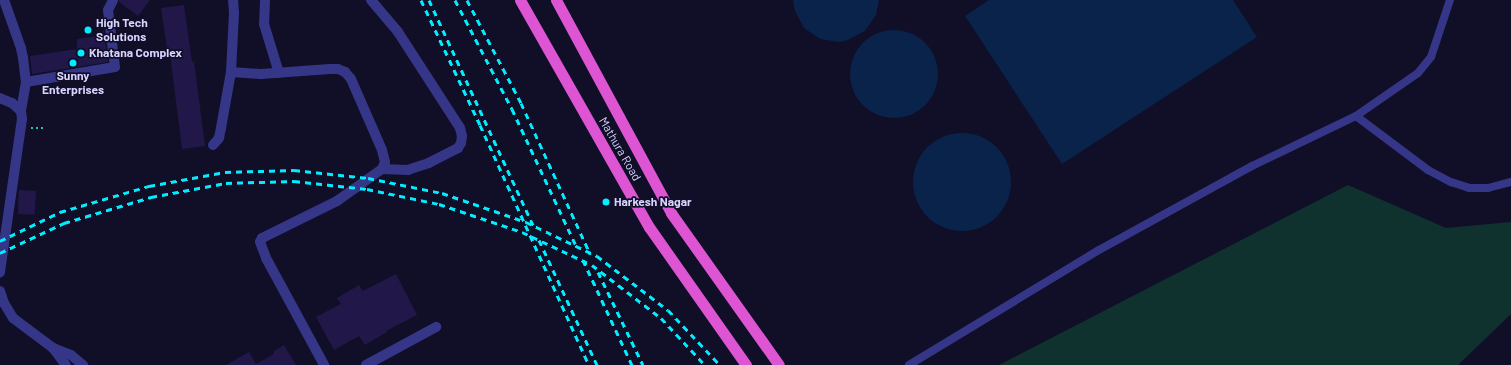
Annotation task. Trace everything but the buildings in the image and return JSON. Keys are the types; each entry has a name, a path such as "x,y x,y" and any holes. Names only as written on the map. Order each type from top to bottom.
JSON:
{"highway":[{"name":"Mathura Road","path":"520,0 649,227 746,365"},
{"name":"Mathura Road","path":"556,0 671,213 779,365"}],"street":[{"path":"0,272 26,82 22,48 11,23 4,0"},
{"path":"26,82 115,67 108,10 114,0"},
{"path":"213,145 219,138 231,72 234,13 233,0"},
{"path":"265,0 264,24 279,73"},
{"path":"371,0 398,32 460,128 462,136 461,143 458,148 429,163 408,170 382,169"},
{"path":"0,22 11,23"},
{"path":"231,72 261,74 330,69 338,69 345,72 351,79 382,150 385,162 382,169 337,200 262,238 260,242 266,258 324,365"},
{"path":"0,98 12,103 21,111"},
{"path":"0,291 4,303 13,318 53,348 71,355 83,365"},
{"path":"366,365 436,327"},
{"path":"53,348 66,365"}],"lane":[{"path":"909,365 1099,250 1252,166 1356,116 1418,73 1431,57 1450,0"},
{"path":"1356,116 1428,170 1451,182 1469,188 1488,188 1511,182"}],"green space":[{"path":"1348,185 1446,228 1511,222 1511,314 1458,365 999,365"}],"water":[{"path":"793,0 879,0 876,15 865,31 848,40 839,42 820,39 804,28 795,11"},
{"path":"989,0 1233,0 1257,37 1062,164 965,16"},
{"path":"894,30 911,34 925,43 934,57 938,74 934,91 925,105 911,114 894,118 877,114 863,105 854,91 850,74 854,57 863,43 877,34"},
{"path":"962,133 981,137 997,147 1007,163 1011,182 1007,201 997,217 981,227 962,231 943,227 927,217 917,201 913,182 917,163 927,147 943,137"}],"railway":[{"path":"421,0 480,125 589,365"},
{"path":"429,0 534,227"},
{"path":"455,0 512,109 577,248"},
{"path":"467,0 521,103 590,254"},
{"path":"0,241 60,212 149,186 225,172 294,170 368,178 442,193 526,222 597,256 668,310 720,365"},
{"path":"0,253 64,223 151,197 226,183 294,181 367,189 439,204 522,232 592,265 661,318 705,365"},
{"path":"539,240 597,365"},
{"path":"583,260 632,365"},
{"path":"598,272 643,365"}],"place":[{"name":"High Tech Solutions","path":"88,30"},
{"name":"Khatana Complex","path":"81,53"},
{"name":"Sunny Enterprises","path":"73,63"},
{"name":"Harkesh Nagar","path":"606,202"}]}
